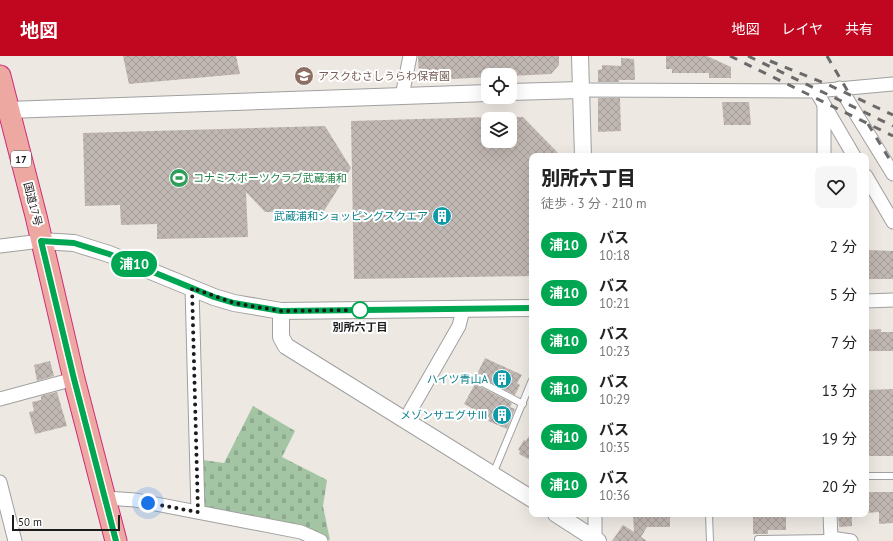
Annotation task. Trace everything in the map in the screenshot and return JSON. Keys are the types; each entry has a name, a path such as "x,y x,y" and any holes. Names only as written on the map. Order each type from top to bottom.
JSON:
{"highway":[{"name":"国道17号","path":"0,76 74,379 116,541"}],"street":[{"path":"402,96 410,56"},
{"path":"580,56 583,153"},
{"path":"517,92 581,90 816,91 893,84"},
{"path":"840,88 893,174"},
{"path":"816,91 852,153"},
{"path":"8,110 481,93"},
{"path":"824,104 824,153"},
{"path":"869,181 893,222"},
{"path":"0,246 41,241 74,243 109,254 192,288 234,303 281,311 529,308"},
{"path":"192,288 198,512"},
{"path":"869,301 893,300"},
{"path":"405,420 459,326 463,310"},
{"path":"281,311 281,337 286,346 529,497"},
{"path":"0,399 74,379"},
{"path":"0,482 15,541"},
{"path":"106,498 135,500 301,532 321,541"},
{"path":"561,517 596,540"},
{"path":"595,517 596,540"},
{"path":"830,517 830,540 851,541"}],"lane":[{"path":"477,380 522,404"},
{"path":"493,474 529,387"},
{"path":"869,476 893,476"},
{"path":"709,517 710,541"},
{"path":"758,539 830,540"}],"green space":[{"path":"253,406 295,431 282,457 327,480 323,506 330,540 308,529 204,507 203,460 224,463"}],"building":[{"path":"123,56 236,56 240,74 129,84"},
{"path":"418,56 559,56 559,65 551,74 517,76 517,68 481,68 481,77 419,81"},
{"path":"666,56 707,56 731,67 731,78 709,78 709,73 672,73 672,69 666,69"},
{"path":"621,58 634,59 635,80 598,82 598,70 602,69 602,65 621,66"},
{"path":"598,98 620,98 621,131 598,132"},
{"path":"722,102 749,102 751,125 724,125"},
{"name":"武蔵浦和ショッピングスクエア","path":"481,117 481,148 517,148 517,117 523,117 558,153 529,153 529,276 354,279 351,121"},
{"path":"325,126 351,168 324,211 265,212 246,192 248,237 157,239 157,224 121,225 120,205 85,206 83,133"},
{"path":"869,250 893,251 893,279 869,279"},
{"path":"881,329 881,332 893,332 893,351 869,351 869,330"},
{"name":"ハイツ青山A","path":"485,358 522,375 517,383 520,385 515,395 476,376"},
{"path":"50,361 54,376 37,381 34,365"},
{"path":"475,384 512,403 510,407 515,409 507,429 488,421 490,418 464,404"},
{"path":"893,389 893,456 869,456 869,390"},
{"path":"57,392 67,426 35,434 29,412 34,411 32,402 41,400 41,396"},
{"path":"529,436 529,459 519,454 520,451 518,450 524,440 526,441"},
{"path":"869,492 893,492 893,523 879,524 879,512 869,513"},
{"path":"633,517 670,517 670,527 647,527 641,537 647,541 612,541 623,525 634,532"},
{"path":"753,517 786,517 786,530 768,530 768,534 753,534"},
{"path":"838,517 852,517 852,526 839,527"}],"railway":[{"path":"730,56 893,136"},
{"path":"748,56 893,126"},
{"path":"827,56 850,95"},
{"path":"770,61 829,85 893,115"},
{"path":"868,124 893,165"}],"bus line":[{"name":"浦10","path":"116,541 74,379 41,241 74,243 109,254 214,297 234,303 281,311 529,308"}],"place":[{"name":"アスクむさしうらわ保育園","path":"304,76"},
{"name":"コナミスポーツクラブ武蔵浦和","path":"179,178"},
{"name":"武蔵浦和ショッピングスクエア","path":"442,216"},
{"name":"別所六丁目","path":"360,310"},
{"name":"ハイツ青山A","path":"502,379"},
{"name":"メゾンサエグサⅢ","path":"502,415"}],"route":[{"path":"148,503 198,512 192,288 234,303 281,311 360,310"}]}
